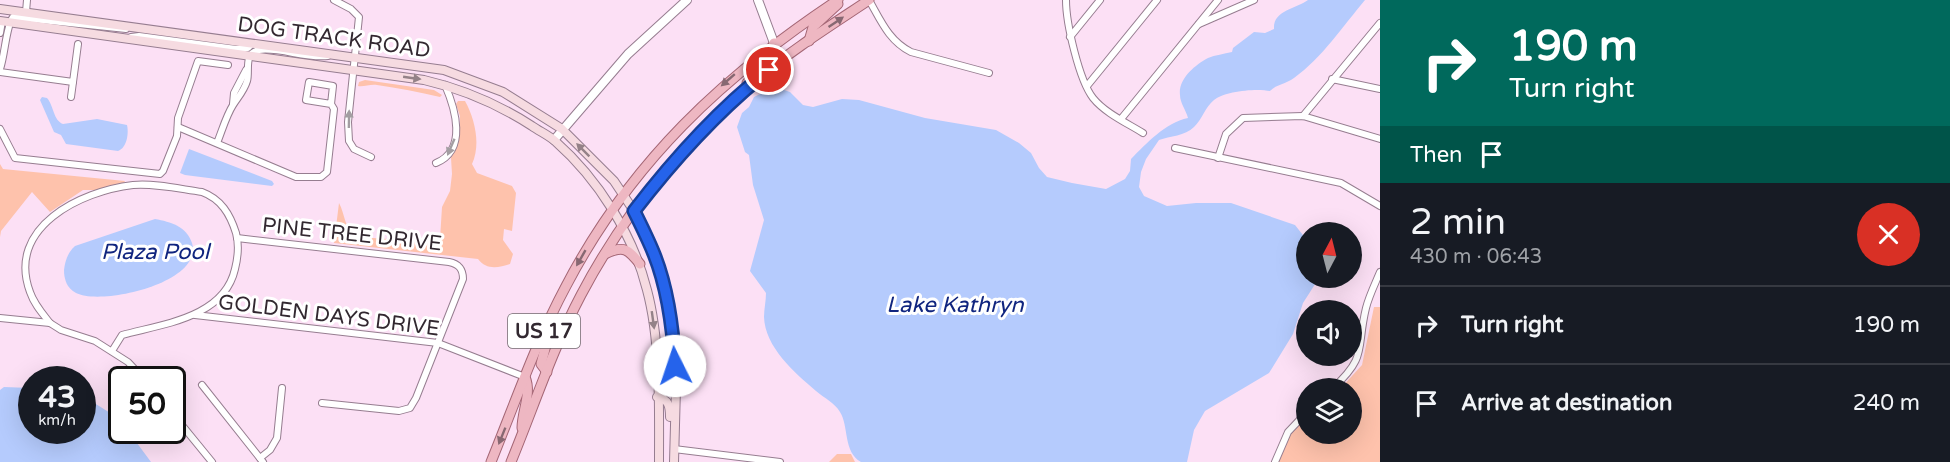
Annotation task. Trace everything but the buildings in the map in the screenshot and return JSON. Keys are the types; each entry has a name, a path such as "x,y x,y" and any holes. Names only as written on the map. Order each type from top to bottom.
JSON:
{"main road":[{"name":"US 17","path":"491,462 554,309 584,253 623,193 649,161 700,107 774,43 840,0"},
{"path":"809,41 813,27 840,0"},
{"name":"US 17","path":"511,462 570,317 605,254 634,211 684,148 735,99 765,73 869,0"},
{"name":"DOG TRACK ROAD","path":"2,16 26,12 444,70 503,92 562,129 623,193 654,253 669,308 676,388 674,449"},
{"name":"DOG TRACK ROAD","path":"2,16 124,38 354,69 445,85 512,112 554,140 600,189 622,227 639,264 653,317 656,342 659,462"},
{"path":"735,99 752,75 772,54 774,43"},
{"path":"605,254 614,249 629,251 639,264"},
{"path":"547,372 542,369 542,361 554,309"},
{"path":"521,436 522,414 528,390 525,377"},
{"path":"657,397 664,398 669,406 670,440 674,449 674,462"}],"street":[{"path":"26,12 27,0"},
{"path":"334,0 351,9 359,17 349,105 349,141 354,149 371,157"},
{"path":"554,140 628,54 687,0"},
{"path":"758,0 774,43"},
{"path":"869,0 889,34 902,47 911,52 989,73"},
{"path":"1066,0 1070,37 1087,86 1101,106 1143,132"},
{"path":"1070,37 1100,0"},
{"path":"1087,86 1157,0"},
{"path":"1121,119 1218,0"},
{"path":"1198,24 1254,0"},
{"path":"2,16 11,19 16,16 118,30 129,27"},
{"path":"0,33 2,16"},
{"path":"2,16 6,50 0,70 73,82"},
{"path":"1303,116 1380,23"},
{"path":"124,38 139,36 236,50 248,48 252,44"},
{"path":"71,98 78,44"},
{"path":"217,143 240,89 248,79 247,69 250,55 261,50 318,58 334,56"},
{"path":"0,129 15,158 157,174 163,171 177,136 178,118 198,61 228,65"},
{"path":"1332,79 1380,89"},
{"path":"178,127 296,177 321,177 327,172 334,109 331,104 333,86 309,82 306,100 331,104"},
{"path":"436,163 443,160 449,153 454,142 457,121 454,105 445,85"},
{"path":"1218,158 1226,134 1243,118 1303,116 1380,139"},
{"path":"1174,148 1341,183 1380,206"},
{"path":"112,351 122,334 194,315 215,302 230,282 236,264 237,238 233,225 219,201 202,192 132,185 72,202 49,219 31,244 26,279 30,293 50,322 61,330 95,341 132,366"},
{"name":"PINE TREE DRIVE","path":"237,238 456,264 461,268 463,279 438,343"},
{"path":"1344,378 1355,365 1361,346 1366,309 1380,272"},
{"name":"GOLDEN DAYS DRIVE","path":"194,315 438,343 525,377"},
{"path":"0,318 50,322"},
{"path":"322,402 399,411 410,408 438,343"},
{"path":"202,385 262,460 277,438 282,388"},
{"path":"1275,462 1287,432 1296,423"},
{"path":"186,430 212,462"},
{"path":"674,449 780,462"}],"shaded area":[{"path":"365,80 434,90 442,95 440,97 377,85 358,86 359,82"},
{"path":"458,101 465,101 472,116 476,149 472,164 477,173 512,186 516,193 512,231 504,229 503,240 513,254 510,264 492,267 481,263 478,259 334,243 339,203 350,231 357,237 436,242 440,239 442,207 450,191 451,158 460,126 456,104"},
{"path":"0,164 3,169 125,181 96,190 83,190 50,212 32,192 1,231 0,237"},
{"path":"1374,307 1380,307 1380,462 1278,462 1290,434 1296,428 1296,444 1362,444 1362,378 1350,378 1362,365"},
{"path":"837,454 851,454 855,462 829,462"}],"water":[{"name":"Lake Kathryn","path":"1308,0 1365,0 1323,51 1294,78 1270,91 1241,91 1219,97 1211,103 1197,124 1190,130 1159,140 1146,159 1141,172 1139,187 1144,196 1167,206 1231,203 1295,225 1296,288 1313,288 1305,300 1296,300 1296,325 1293,334 1269,373 1205,411 1194,430 1187,462 861,462 855,458 851,452 843,418 838,409 790,367 769,339 764,317 766,293 750,271 764,220 753,185 749,155 745,152 737,127 742,113 749,107 754,97 766,91 781,89 790,92 803,105 813,107 842,99 859,100 925,118 996,130 1031,153 1047,177 1106,189 1125,179 1130,171 1131,159 1150,140 1172,124 1188,118 1181,101 1180,89 1185,78 1198,64 1208,58 1232,52 1233,48 1254,32 1265,33 1274,29 1277,18 1281,14"},
{"path":"42,97 47,98 57,119 63,124 97,119 127,125 125,144 118,151 66,144 61,135 54,132 40,100"},
{"path":"189,149 272,181 274,184 272,186 180,173"},
{"name":"Plaza Pool","path":"155,219 177,226 189,237 192,243 191,257 182,270 167,280 148,288 106,296 76,293 68,286 64,267 75,246"},
{"path":"4,387 18,388 18,444 96,444 96,404 108,412 108,444 138,444 151,462 0,462 0,390"}],"route":[{"path":"675,366 673,333 662,279 654,253 634,211 684,148 718,114 769,70"}]}
